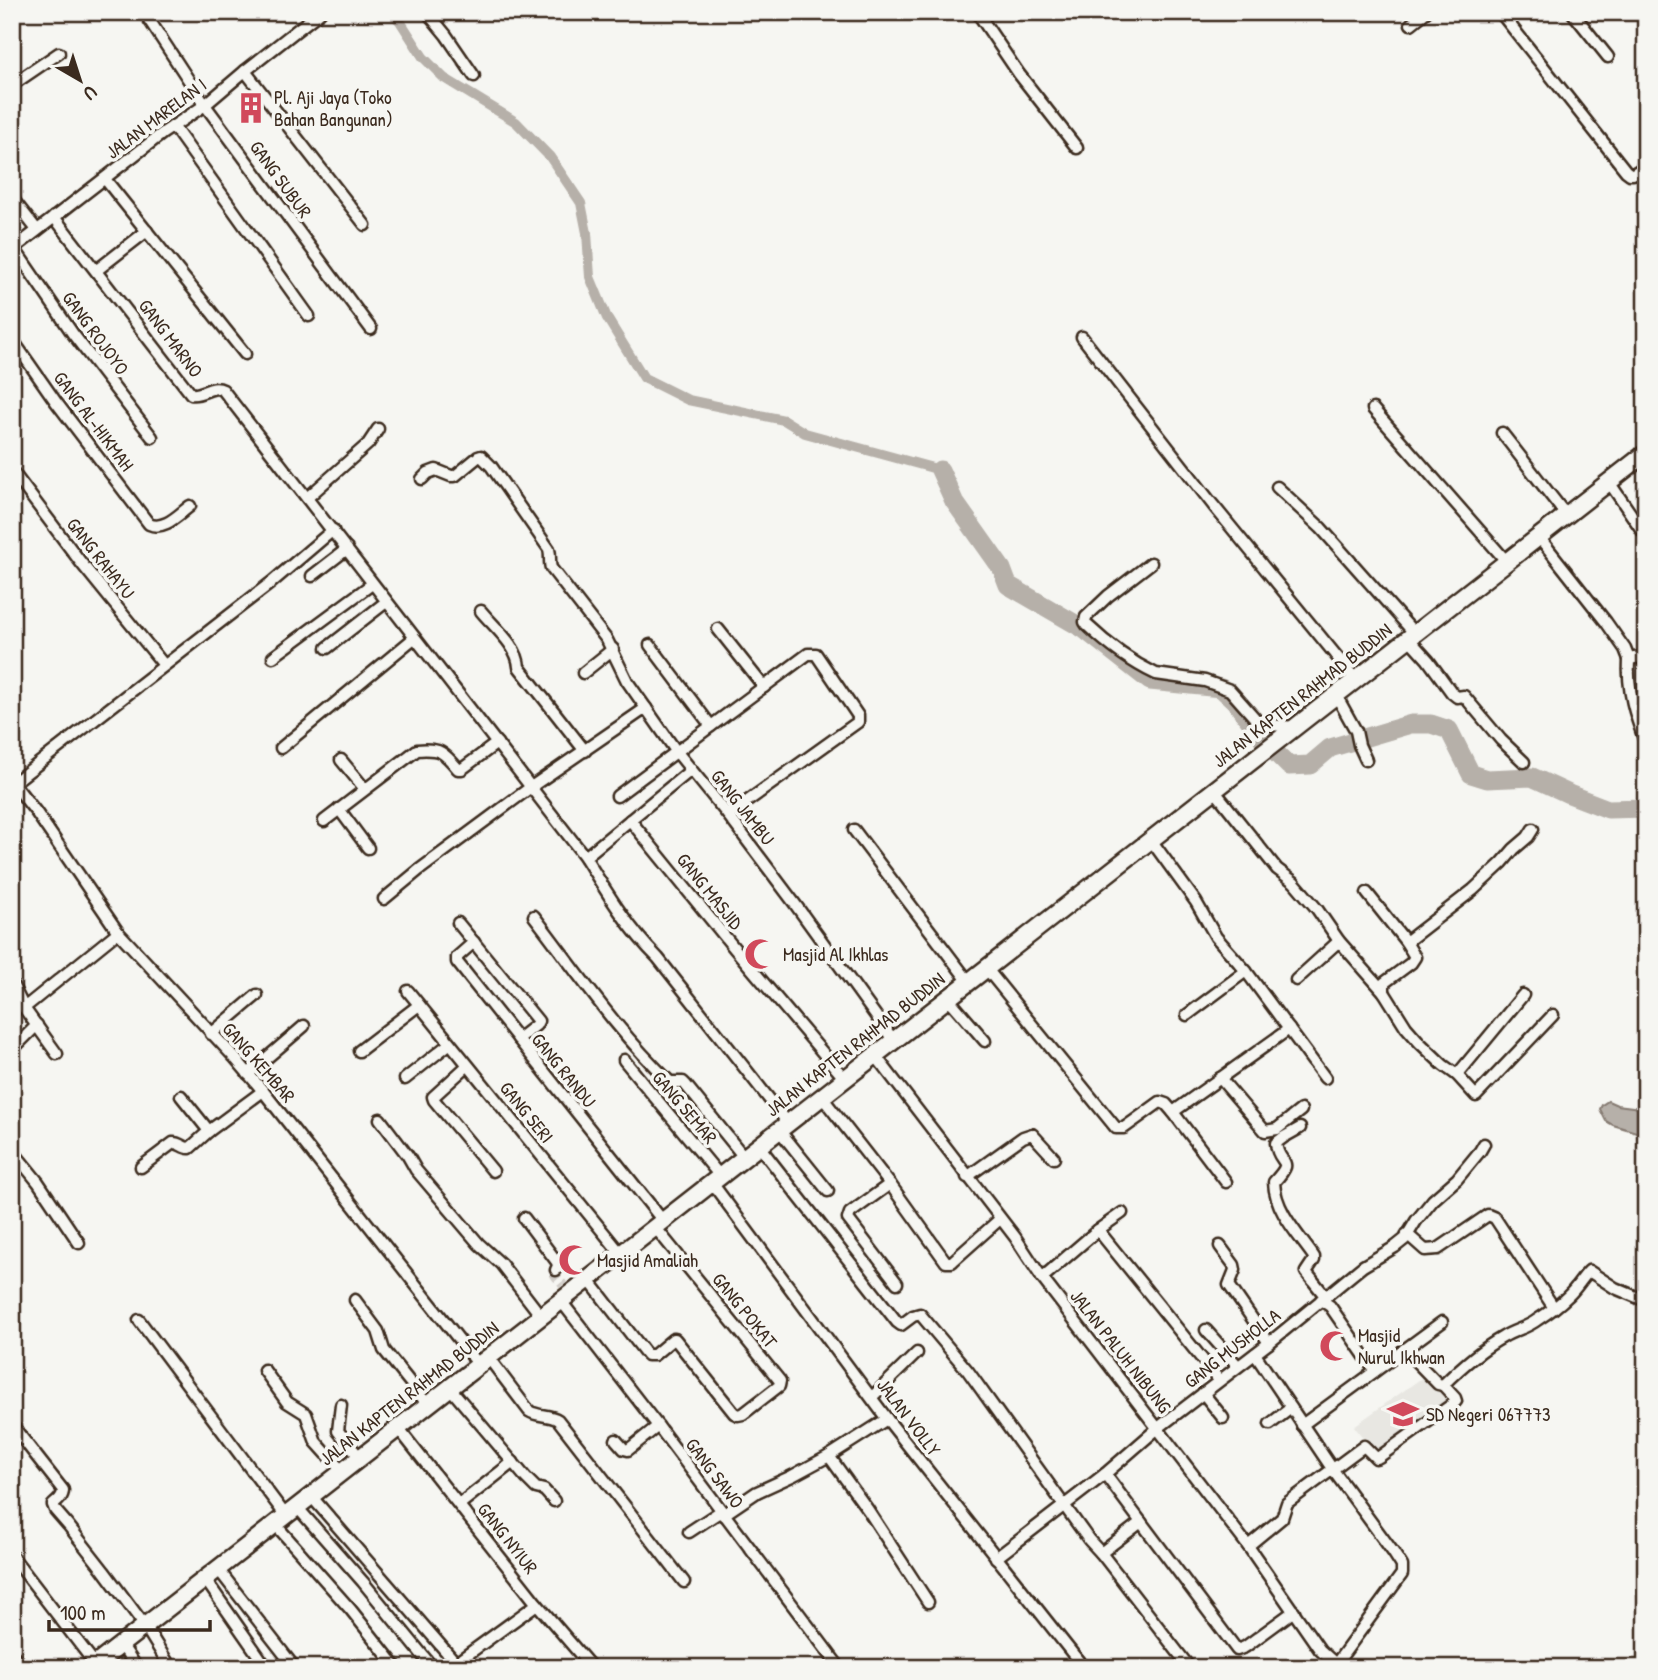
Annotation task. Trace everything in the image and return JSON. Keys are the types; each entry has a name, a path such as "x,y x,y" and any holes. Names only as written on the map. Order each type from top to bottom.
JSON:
{"main road":[{"name":"JALAN KAPTEN RAHMAD BUDDIN","path":"93,1666 541,1316 564,1293 621,1254 1646,453"}],"street":[{"name":"GANG SUBUR","path":"144,12 205,105 370,329"},
{"name":"JALAN MARELAN I","path":"13,249 173,126 205,105 320,12"},
{"path":"427,12 474,76"},
{"path":"977,12 1077,148"},
{"path":"1411,24 1426,12"},
{"path":"1500,12 1626,171 1633,174 1646,166"},
{"path":"1572,12 1608,57"},
{"path":"12,85 59,53"},
{"path":"244,71 365,225"},
{"path":"173,126 309,316"},
{"path":"105,179 245,354"},
{"path":"12,198 37,230"},
{"name":"GANG MARNO","path":"54,217 191,394 197,395 214,387 223,390 585,857 624,919 658,958 784,1127 828,1191"},
{"path":"97,270 147,230"},
{"name":"GANG ROJOYO","path":"13,249 73,334 152,437"},
{"path":"1082,337 1213,505 1356,680"},
{"name":"GANG AL-HIKMAH","path":"12,339 56,402 149,524 163,526 190,506"},
{"path":"1373,409 1507,562"},
{"path":"307,498 368,444 378,429"},
{"path":"1502,433 1566,515"},
{"name":"GANG JAMBU","path":"422,479 436,470 455,475 478,457 484,458 549,549 551,568 613,649 627,681 676,751 795,904 894,1041"},
{"name":"GANG RAHAYU","path":"12,471 82,564 164,665"},
{"path":"1609,482 1646,536"},
{"path":"1277,487 1321,528 1412,636 1452,693 1457,697 1464,696 1501,740 1524,762"},
{"path":"13,783 272,582 333,530"},
{"path":"1539,537 1625,649 1629,659 1628,680 1631,696 1637,723 1646,744"},
{"path":"312,576 347,549"},
{"path":"1151,563 1086,617 1087,625 1109,644 1156,674 1214,683 1232,692 1260,724 1294,727"},
{"path":"274,657 372,584"},
{"path":"327,648 386,601"},
{"path":"481,611 508,642 519,658 519,667 585,751"},
{"path":"718,629 764,687"},
{"path":"281,748 414,638"},
{"path":"650,645 711,726"},
{"path":"583,673 613,649"},
{"path":"617,796 808,654 816,654 858,716 858,722 728,815"},
{"path":"1629,659 1646,656"},
{"path":"1336,695 1356,731 1366,760"},
{"path":"384,899 531,787 646,708"},
{"path":"324,821 417,750 433,748 444,752 458,769 462,769 497,743"},
{"path":"341,760 365,789"},
{"path":"585,857 691,770"},
{"name":"GANG KEMBAR","path":"13,783 118,932 263,1091 483,1361 529,1411 558,1420 684,1582"},
{"path":"1214,790 1277,869 1294,882 1339,941 1384,992 1406,1027 1476,1096 1553,1015"},
{"path":"339,809 368,848"},
{"name":"GANG MASJID","path":"630,820 845,1079"},
{"path":"1406,942 1473,890 1533,829"},
{"path":"854,830 969,982"},
{"path":"1151,840 1196,902 1216,937 1247,971 1325,1079"},
{"path":"1367,894 1415,957 1384,983 1384,992"},
{"path":"534,916 648,1061 670,1082 685,1084 744,1157"},
{"path":"458,923 538,1021 517,1039"},
{"path":"24,1008 118,932"},
{"path":"1296,980 1339,941"},
{"name":"GANG RANDU","path":"474,942 456,960 659,1224"},
{"path":"986,968 1116,1128 1124,1129 1160,1102 1166,1104 1226,1182"},
{"path":"1187,1014 1247,971"},
{"path":"12,984 24,1008 57,1054"},
{"name":"GANG SERI","path":"408,991 621,1254"},
{"path":"211,1034 257,995"},
{"path":"1457,1075 1523,995"},
{"path":"948,998 985,1041"},
{"path":"359,1051 419,1005"},
{"path":"12,1050 37,1025"},
{"path":"248,1074 304,1026"},
{"path":"1173,1112 1289,1029"},
{"path":"405,1079 449,1044"},
{"name":"JALAN PALUH NIBUNG","path":"875,1055 1248,1546 1320,1650 1338,1666"},
{"name":"GANG SEMAR","path":"624,1060 716,1180"},
{"path":"467,1066 433,1097 493,1171"},
{"path":"1220,1078 1265,1131 1277,1129 1301,1110"},
{"path":"141,1167 173,1143 189,1149 263,1091"},
{"path":"181,1096 209,1131"},
{"path":"822,1097 946,1262 952,1262 1002,1221"},
{"path":"380,1119 416,1170 479,1244 501,1265 541,1316"},
{"path":"1300,1128 1276,1143 1286,1165 1274,1182 1279,1208 1314,1257 1306,1272 1375,1371"},
{"path":"967,1177 1023,1137 1032,1134 1054,1158"},
{"path":"759,1146 897,1322 901,1325 918,1314 928,1322 968,1371 1089,1540 1189,1668"},
{"name":"GANG MUSHOLLA","path":"996,1558 1105,1474 1157,1428 1269,1343 1363,1266 1395,1247 1433,1200 1457,1179 1482,1148"},
{"path":"12,1150 38,1182 79,1243"},
{"name":"JALAN VOLLY","path":"716,1180 887,1419 1084,1668"},
{"path":"890,1184 850,1213 848,1219 897,1283"},
{"path":"1042,1278 1122,1213"},
{"path":"1406,1236 1425,1250 1438,1249 1488,1214 1495,1218 1554,1308"},
{"path":"524,1218 557,1262 556,1270"},
{"name":"GANG POKAT","path":"588,1279 647,1355 654,1355 675,1339 736,1414 743,1414 780,1383 659,1224"},
{"path":"1098,1230 1219,1380"},
{"path":"1220,1246 1234,1265 1235,1270 1229,1285 1269,1343"},
{"path":"1443,1385 1474,1354 1506,1335 1525,1328 1554,1308 1569,1296 1589,1271 1615,1288 1646,1301"},
{"name":"GANG SAWO","path":"564,1293 722,1513 840,1668"},
{"path":"355,1300 378,1331 384,1350 428,1405"},
{"path":"139,1320 286,1516 351,1610 397,1668"},
{"path":"1303,1425 1442,1322"},
{"path":"1206,1330 1238,1366"},
{"path":"1248,1546 1282,1518 1287,1503 1364,1446 1376,1458 1379,1457 1454,1404 1455,1398 1404,1349"},
{"path":"872,1397 917,1353"},
{"path":"1255,1354 1402,1566 1402,1574 1338,1666"},
{"path":"264,1370 287,1402 306,1414 316,1442 342,1471"},
{"path":"450,1388 531,1484 544,1490 554,1502"},
{"path":"1203,1393 1223,1418"},
{"path":"341,1405 338,1431 360,1458"},
{"path":"1270,1424 1291,1408"},
{"path":"689,1532 757,1492 829,1456 887,1419"},
{"path":"12,1425 63,1490 63,1494 53,1506 55,1510 145,1626 171,1668"},
{"path":"616,1440 628,1450 658,1426"},
{"name":"GANG NYIUR","path":"398,1428 537,1604 592,1668"},
{"path":"829,1456 869,1510 928,1602"},
{"path":"460,1504 513,1462"},
{"path":"1105,1474 1237,1650 1294,1611"},
{"path":"311,1496 452,1665 537,1604"},
{"path":"286,1516 363,1582 433,1668"},
{"path":"1101,1553 1141,1522"},
{"path":"12,1556 93,1666"},
{"path":"211,1574 267,1668"},
{"path":"211,1574 295,1668"},
{"path":"121,1644 137,1668"},
{"path":"12,1654 24,1668"}],"shaded area":[{"path":"1608,1101 1640,1108 1642,1120 1646,1123 1646,1135 1606,1121 1600,1109"},
{"name":"SD Negeri 067773","path":"1426,1375 1454,1399 1376,1455 1354,1426"}],"waterway":[{"path":"391,12 400,21 423,57 444,78 516,122 550,157 581,203 587,233 590,277 607,318 644,378 688,400 784,420 805,433 940,470"},
{"path":"940,470 954,501 1002,569 1008,585 1084,629 1150,681 1221,688 1235,701 1267,744 1289,766 1310,765 1330,748 1411,724 1431,724 1449,730 1471,774 1487,779 1532,777 1608,809 1646,808"}],"tunnel":[{"path":"556,1270 555,1275 563,1285"}],"place":[{"name":"Pl. Aji Jaya (Toko Bahan Bangunan)","path":"251,108"},
{"name":"Masjid Al Ikhlas","path":"760,954"},
{"name":"Masjid Amaliah","path":"574,1260"},
{"name":"Masjid Nurul Ikhwan","path":"1335,1346"},
{"name":"SD Negeri 067773","path":"1403,1414"}]}
